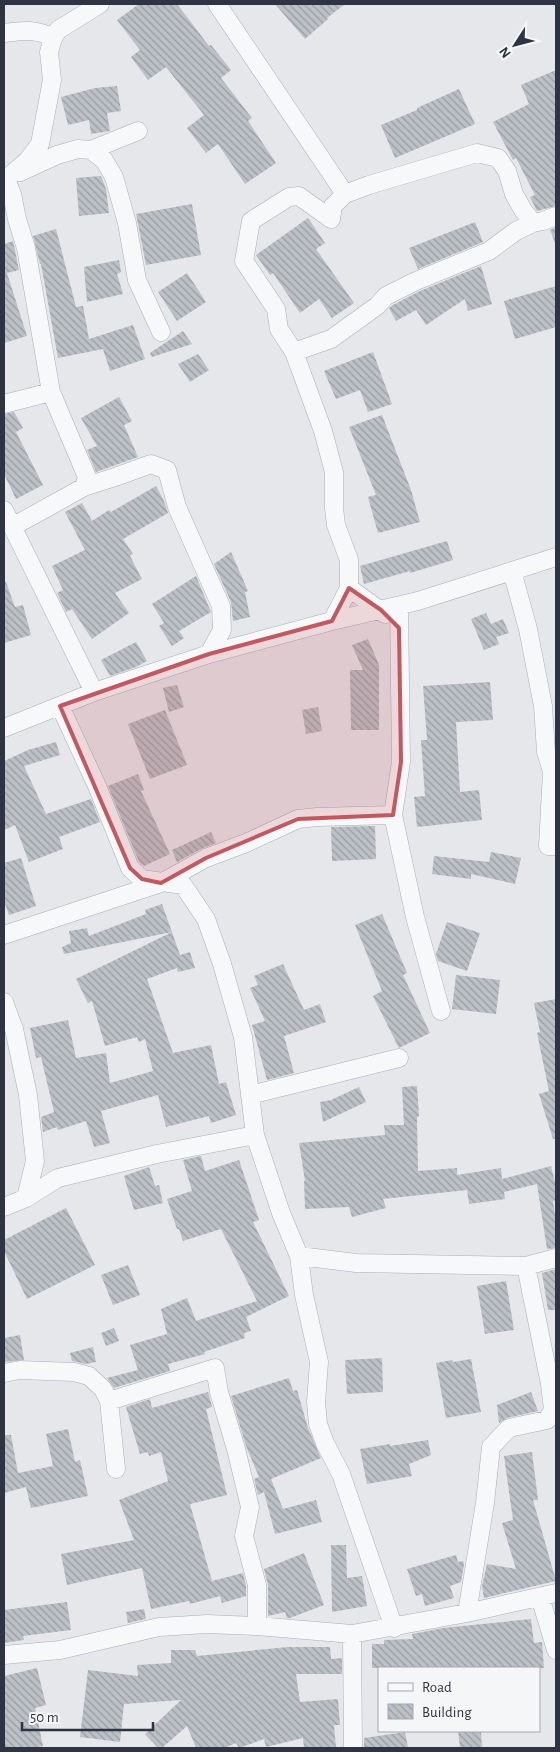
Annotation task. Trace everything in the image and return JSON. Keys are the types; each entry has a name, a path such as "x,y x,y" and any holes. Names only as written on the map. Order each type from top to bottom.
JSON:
{"street":[{"path":"5,180 28,160 40,144 52,80 49,52 53,38 58,30 100,4"},
{"path":"217,4 345,194"},
{"path":"4,33 27,30 42,32 53,38"},
{"path":"5,180 57,155 78,149 91,150 138,131"},
{"path":"91,150 104,160 114,177 127,222 137,280 161,332"},
{"path":"332,621 349,588 349,560 336,525 334,472 323,431 294,352 279,329 276,309 244,261 251,221 289,197 299,196 331,219 334,206 345,194 368,185 476,153 498,158 507,171 514,194 532,223"},
{"path":"5,180 12,194 26,248 51,392 87,477 84,487"},
{"path":"4,206 10,209 17,219"},
{"path":"294,352 331,339 376,306 386,296 416,281 489,251 516,231 532,223 556,216"},
{"path":"4,404 51,392"},
{"path":"12,526 84,487 151,464 167,470 177,507 221,606 222,630 209,654"},
{"path":"4,510 94,692"},
{"path":"4,728 94,692 209,654 332,621 418,601 556,557"},
{"path":"512,571 528,629 543,706 546,752 552,771 548,846 556,846"},
{"path":"349,588 381,610 399,628"},
{"path":"399,606 401,762 393,815 415,917 442,1011"},
{"path":"60,706 97,786 130,868 142,880 183,885 206,919 222,964 243,1037 255,1135 281,1213 299,1256 304,1295 319,1362 316,1402 318,1424 325,1443 341,1474 394,1628"},
{"path":"4,935 161,882 206,858 246,843 298,819 393,815"},
{"path":"4,1002 14,1029 28,1095 35,1161 26,1198"},
{"path":"250,1095 399,1058"},
{"path":"4,1206 26,1198 58,1178 157,1154 255,1135"},
{"path":"34,1165 58,1178"},
{"path":"299,1256 356,1263 526,1266 556,1258"},
{"path":"467,1614 485,1503 491,1447 510,1428 547,1420 555,1410 526,1266"},
{"path":"109,1402 215,1368 219,1392 236,1449 250,1507 244,1536 257,1584 257,1626"},
{"path":"4,1373 20,1370 74,1372 89,1376 103,1389 109,1402 116,1469"},
{"path":"4,1656 60,1650 159,1626 207,1624 257,1626 352,1634 467,1614 548,1595 556,1650"},
{"path":"352,1634 353,1748"}],"highlighted area":[{"path":"349,588 381,610 399,628 401,762 393,815 298,819 206,858 161,883 142,879 130,868 60,706 209,654 332,621"}],"building":[{"path":"139,4 177,4 209,46 211,45 231,70 221,78 252,118 248,121 276,163 245,184 218,144 206,153 187,128 204,115 166,67 148,80 131,57 140,50 117,20"},
{"path":"275,4 345,4 305,39"},
{"path":"556,70 556,206 537,211 530,197 535,195 516,158 513,160 493,122 529,104 521,85"},
{"path":"117,86 121,111 107,113 110,131 91,134 89,120 68,125 61,97 95,88"},
{"path":"459,89 475,124 395,158 381,125"},
{"path":"101,176 106,189 109,213 79,216 76,178"},
{"path":"192,204 201,255 146,265 136,214"},
{"path":"308,218 325,243 316,249 354,303 332,318 319,299 300,313 273,273 270,275 256,255"},
{"path":"475,222 483,242 418,269 409,248"},
{"path":"556,227 556,242 555,243 550,230"},
{"path":"56,229 76,307 83,306 89,339 133,325 145,359 110,371 103,349 58,358 41,264 33,236"},
{"path":"13,241 19,270 7,273 27,336 4,343 4,244"},
{"path":"119,260 121,272 117,274 123,294 87,302 84,267"},
{"path":"481,266 492,304 468,311 465,299 426,325 416,310 396,321 389,308 393,305 420,291"},
{"path":"187,273 206,302 177,321 158,292"},
{"path":"556,286 556,327 515,339 504,301"},
{"path":"183,331 192,344 152,357 150,353"},
{"path":"373,352 392,404 368,412 360,390 336,399 324,371"},
{"path":"198,354 209,370 190,382 178,364"},
{"path":"119,397 132,421 124,425 138,457 96,472 87,450 97,446 81,418"},
{"path":"14,412 23,428 16,432 43,485 16,499 4,474 4,414"},
{"path":"382,415 411,490 420,522 378,533 368,497 376,495 349,427"},
{"path":"156,486 168,513 123,539 133,554 130,556 142,579 115,593 129,613 92,639 72,609 66,612 57,593 63,590 52,566 85,550 65,512 82,503 92,521"},
{"path":"447,541 453,560 364,584 360,566"},
{"path":"231,552 248,591 245,592 250,617 233,621 231,602 214,564"},
{"path":"196,576 211,612 179,631 184,638 172,646 159,626 164,623 152,604"},
{"path":"4,582 6,582 15,607 23,605 31,635 4,643"},
{"path":"486,613 491,624 503,619 509,633 496,637 499,644 484,650 471,619"},
{"path":"368,639 379,665 379,730 351,730 350,670 363,670 352,645"},
{"path":"136,642 147,661 110,676 101,660"},
{"path":"490,682 493,720 456,722 460,792 479,790 482,820 417,827 414,797 425,796 421,740 427,740 423,686"},
{"path":"177,685 184,707 169,712 163,688"},
{"path":"318,707 322,731 306,734 302,710"},
{"path":"165,710 187,765 150,779 128,724"},
{"path":"56,742 60,755 24,766 46,814 91,799 100,822 59,837 63,849 29,862 15,825 4,830 4,761 28,750"},
{"path":"138,774 144,790 141,791 170,854 144,866 139,862 108,786"},
{"path":"375,826 376,859 332,861 331,827"},
{"path":"211,832 216,843 177,862 172,850"},
{"path":"491,852 521,858 515,884 471,874 471,879 432,874 434,856 489,862"},
{"path":"21,858 36,906 9,915 4,901 4,863"},
{"path":"162,904 172,932 64,954 62,947 71,943 69,931 87,928 89,936 146,914 145,910"},
{"path":"382,914 407,973 403,975 430,1033 399,1048 373,996 382,991 355,925"},
{"path":"447,922 480,933 467,971 438,961 436,954"},
{"path":"172,932 180,955 190,952 195,968 178,972 177,968 147,979 173,1053 211,1045 219,1084 226,1082 236,1115 211,1123 209,1116 166,1127 158,1095 101,1111 110,1143 94,1147 86,1121 58,1130 57,1127 43,1132 41,1117 54,1112 41,1057 36,1058 30,1028 68,1020 76,1058 106,1053 110,1083 153,1071 145,1039 139,1042 137,1037 105,1046 92,1001 88,1003 76,979"},
{"path":"283,964 304,1010 320,1004 326,1022 284,1036 294,1073 267,1080 252,1025 265,1021 250,988 258,985 254,976"},
{"path":"456,975 500,980 496,1014 452,1009"},
{"path":"556,999 556,1139 553,1139 539,1094 549,1091 537,1033 540,1032 534,1003"},
{"path":"417,1086 419,1116 417,1117 418,1171 457,1168 457,1175 501,1168 502,1179 551,1166 556,1186 556,1200 553,1201 556,1223 556,1248 547,1249 537,1184 504,1192 505,1199 469,1204 467,1190 383,1199 386,1208 352,1217 349,1207 305,1209 305,1181 299,1143 385,1135 384,1125 404,1125 402,1087"},
{"path":"359,1087 366,1102 323,1122 320,1102 331,1100"},
{"path":"201,1156 205,1171 239,1160 259,1220 253,1222 289,1296 246,1317 251,1331 244,1333 245,1338 204,1352 205,1354 168,1364 170,1371 114,1388 107,1378 138,1370 130,1345 167,1334 161,1309 187,1298 196,1321 257,1301 221,1229 183,1241 179,1229 177,1229 167,1199 192,1191 183,1160"},
{"path":"149,1167 155,1186 159,1185 163,1203 134,1210 124,1176"},
{"path":"66,1208 95,1265 27,1299 4,1251 4,1240"},
{"path":"128,1265 140,1295 113,1305 101,1275"},
{"path":"556,1269 556,1310 548,1310 542,1273"},
{"path":"506,1281 514,1330 485,1334 477,1286"},
{"path":"114,1328 119,1341 106,1346 101,1333"},
{"path":"20,1335 24,1360 4,1362 4,1338"},
{"path":"93,1347 96,1362 86,1364 72,1361 70,1353"},
{"path":"382,1358 383,1392 347,1394 345,1360"},
{"path":"471,1359 481,1412 446,1418 436,1363"},
{"path":"289,1378 293,1391 297,1390 308,1428 321,1458 271,1479 283,1509 316,1500 322,1522 275,1534 264,1492 258,1495 254,1479 259,1477 246,1446 231,1396"},
{"path":"208,1392 212,1407 206,1409 227,1495 190,1504 212,1581 243,1573 246,1596 222,1603 220,1596 190,1604 189,1601 151,1609 142,1568 67,1585 61,1554 134,1540 119,1500 168,1481 161,1452 149,1456 148,1452 140,1454 126,1407 150,1399 152,1408"},
{"path":"531,1392 538,1411 507,1418 499,1423 497,1405"},
{"path":"68,1429 75,1462 80,1460 88,1496 31,1508 26,1487 4,1493 4,1435 11,1435 18,1473 53,1466 46,1434"},
{"path":"428,1440 431,1455 409,1464 412,1476 367,1484 360,1449"},
{"path":"532,1452 538,1500 533,1500 556,1581 484,1598 482,1586 487,1564 516,1569 502,1523 513,1520 504,1456"},
{"path":"331,1545 346,1545 347,1578 362,1576 367,1606 332,1612"},
{"path":"304,1553 324,1605 290,1618 287,1618 285,1612 268,1616 268,1585 264,1569"},
{"path":"456,1555 458,1562 463,1561 464,1564 461,1582 450,1586 454,1598 425,1606 422,1594 416,1596 407,1569"},
{"path":"67,1602 71,1630 23,1636 24,1640 4,1643 4,1610"},
{"path":"144,1609 146,1619 128,1623 126,1612"},
{"path":"531,1619 534,1643 542,1642 544,1668 372,1668 372,1644 384,1644 384,1640 413,1639 412,1634 443,1628"},
{"path":"288,1647 330,1647 331,1659 342,1658 342,1674 296,1674 300,1702 338,1699 340,1725 334,1725 336,1748 304,1748 303,1738 266,1747 264,1739 239,1748 236,1743 224,1748 196,1748 187,1726 162,1748 158,1748 145,1734 181,1700 124,1704 120,1742 80,1737 88,1670 138,1676 137,1665 171,1663 171,1650 195,1650 197,1656"},
{"path":"37,1668 46,1705 35,1708 43,1746 4,1748 4,1676"},
{"path":"405,1732 408,1748 364,1748 364,1738"},
{"path":"458,1732 481,1732 482,1748 460,1748"}]}
